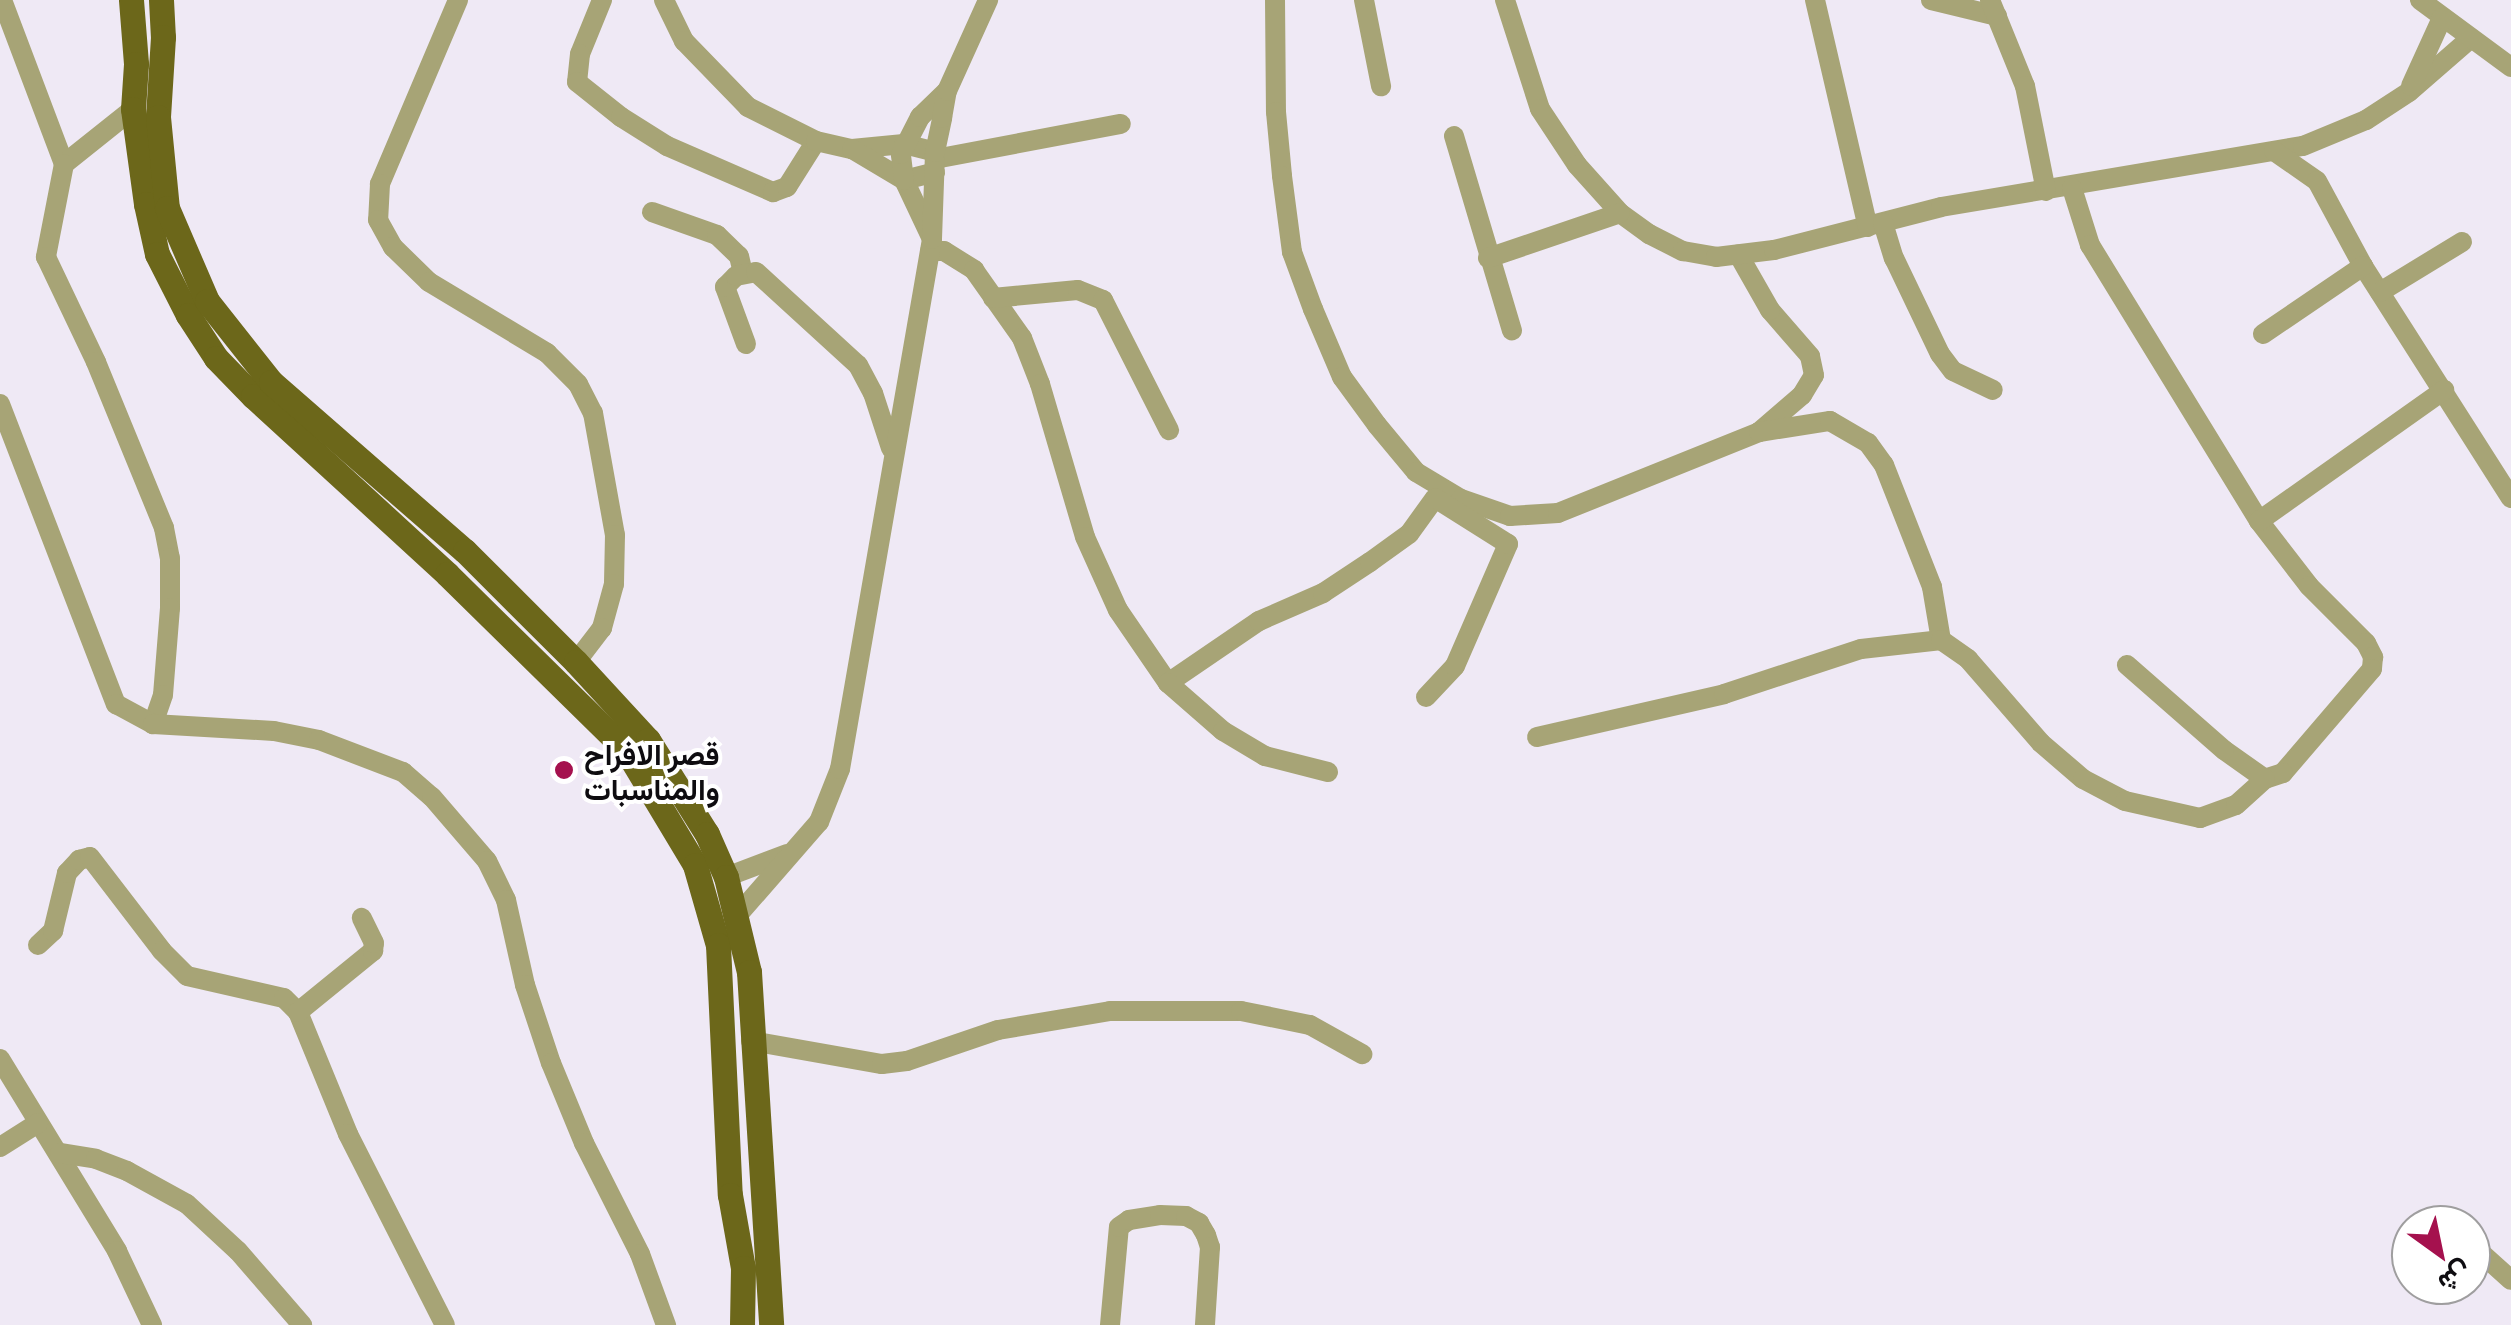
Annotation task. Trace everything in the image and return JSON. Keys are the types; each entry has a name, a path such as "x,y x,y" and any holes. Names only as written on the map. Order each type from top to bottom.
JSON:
{"main road":[{"path":"131,0 136,64 133,109 158,254 188,315 216,358 417,507 576,662 671,772 726,876 748,972 771,1325"},
{"path":"160,0 164,37"},
{"path":"172,0 164,37 158,117 167,208 207,301 262,389 626,750 694,865 708,901 720,961 730,1194 743,1268 742,1325"},
{"path":"728,1144 761,1141"}],"street":[{"path":"2,0 64,164 46,257 132,446 164,528 170,558 168,660 164,696 154,724"},
{"path":"458,0 380,184 378,220 393,247 430,282 547,353 578,384 593,413 615,535 614,584 602,628 576,662"},
{"path":"602,0 580,54 577,82 622,117 668,146 772,192 787,187 816,140"},
{"path":"664,0 684,41 748,107 816,140 852,150 904,180"},
{"path":"736,917 819,822 840,769 892,450 931,245 935,161 948,91 988,0"},
{"path":"1275,0 1276,112 1292,252 1342,378 1435,498 1508,544 1455,666 1426,697"},
{"path":"1364,0 1380,86"},
{"path":"1504,0 1540,109 1577,164 1620,213 1683,251 1716,257 1876,225 1940,207 2072,188 2322,139 2366,120 2409,92 2471,38"},
{"path":"1815,0 1876,225 1940,354 1953,371 1994,390"},
{"path":"1930,0 1993,8 2024,86 2046,191"},
{"path":"2420,0 2511,67"},
{"path":"2409,92 2442,18"},
{"path":"948,91 920,117 904,144 904,180 931,245 974,270 1022,338 1040,384 1085,537 1111,596 1168,682 1222,731 1265,756 1328,772"},
{"path":"64,164 133,109"},
{"path":"904,180 935,161 1122,124"},
{"path":"1454,136 1512,332"},
{"path":"2317,181 2322,139"},
{"path":"852,150 904,144 935,161"},
{"path":"2274,151 2317,181 2363,266 2511,498"},
{"path":"1537,736 1724,694 1860,650 1941,640 1968,659 2041,743 2083,779 2125,801 2200,818 2236,805 2266,778 2283,774 2372,670 2373,657 2366,643 2308,586 2259,522 2090,246 2072,188"},
{"path":"652,212 717,235 739,256 743,274"},
{"path":"1488,258 1620,213"},
{"path":"2380,292 2462,242"},
{"path":"1738,254 1770,310 1815,367 1809,388 1759,432"},
{"path":"2263,334 2363,266"},
{"path":"746,344 726,297 729,282 743,274 764,274 858,366 873,393 892,450"},
{"path":"993,298 1078,290 1103,300 1169,430"},
{"path":"2259,522 2444,390"},
{"path":"0,404 112,697 122,710 154,724 274,731 319,740 403,772 432,797 487,862 506,900 525,985 551,1063 584,1143 640,1254 666,1325"},
{"path":"1416,472 1461,498 1510,516 1532,518 1558,513 1759,432 1830,422 1868,443 1884,465 1932,587 1941,640"},
{"path":"1168,682 1259,621 1323,593 1370,562 1409,534 1435,498"},
{"path":"2127,665 2224,750 2266,778"},
{"path":"726,876 789,853"},
{"path":"38,945 53,931 67,873 79,860 90,857 162,951 187,976 266,990 284,998 298,1012 355,1148 445,1325"},
{"path":"298,1012 373,951 374,943 362,918"},
{"path":"751,1041 882,1064 907,1061 998,1030 1110,1011 1240,1012 1310,1025 1362,1054"},
{"path":"0,1060 117,1251 152,1325"},
{"path":"0,1147 38,1123"},
{"path":"60,1154 96,1159 128,1171 187,1204 238,1251 302,1325"},
{"path":"1110,1325 1119,1226 1160,1215 1186,1216 1198,1223 1206,1235 1210,1246 1205,1325"},
{"path":"2491,1263 2511,1280"}],"place":[{"name":"قصر الافراح والمناسبات","path":"564,770"}]}
